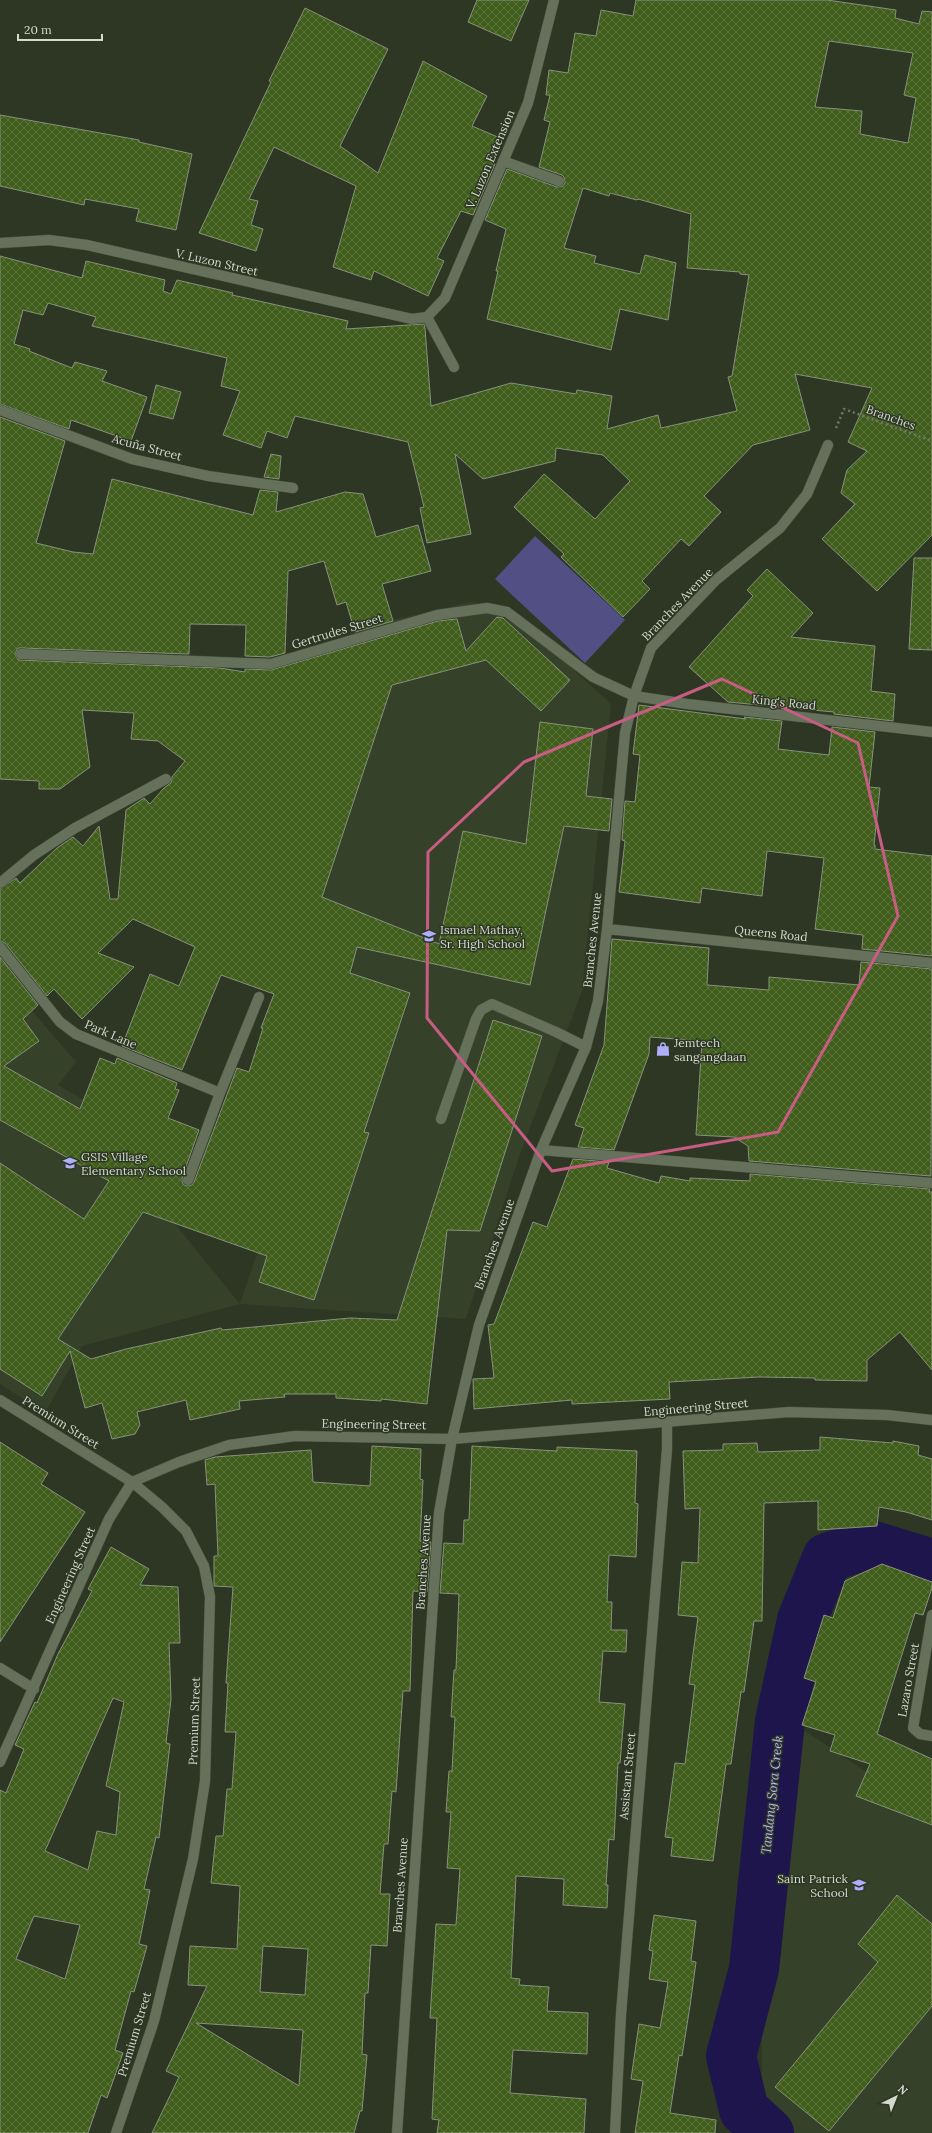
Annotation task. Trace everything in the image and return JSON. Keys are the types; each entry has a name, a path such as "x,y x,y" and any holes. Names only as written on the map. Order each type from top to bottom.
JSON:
{"street":[{"name":"V. Luzon Extension","path":"427,317 445,298 528,103 554,0"},
{"path":"503,161 559,180"},
{"name":"V. Luzon Street","path":"0,243 50,240 87,245 412,319 427,317"},
{"path":"427,317 454,367"},
{"name":"Acuña Street","path":"0,410 132,459 208,476 293,488"},
{"name":"Branches Avenue","path":"396,2133 439,1513 452,1439 479,1325 541,1150 586,1048 598,1001 607,929 624,733 634,696 651,648 716,580 780,528 807,494 828,446"},
{"name":"Gertrudes Street","path":"21,654 271,664 437,615 487,608 507,612 594,677 634,696"},
{"name":"King's Road","path":"634,696 687,704 932,732"},
{"path":"0,883 34,855 75,828 166,780"},
{"name":"Queens Road","path":"607,929 932,963"},
{"name":"Park Lane","path":"0,947 60,1022 76,1034 220,1093"},
{"path":"188,1180 220,1093 259,997"},
{"path":"441,1119 476,1019 481,1010 492,1004 556,1032 586,1048"},
{"path":"541,1150 932,1183"},
{"name":"Premium Street","path":"0,1400 132,1482 162,1507 186,1531 204,1566 210,1597 205,1781 193,1860 154,2021 116,2133"},
{"name":"Engineering Street","path":"0,1762 109,1520 132,1482 179,1462 229,1445 295,1436 452,1439 789,1412 887,1415 932,1420"},
{"name":"Assistant Street","path":"615,2133 621,2014 667,1457 667,1422"},
{"name":"Lazaro Street","path":"932,1615 913,1728 920,1734 932,1736"},
{"path":"0,1668 34,1689"}],"path":[{"name":"Branches","path":"844,409 932,441"}],"highlighted area":[{"path":"722,679 858,743 898,916 778,1132 552,1171 427,1018 428,852 524,762"}],"shaded area":[{"path":"535,536 625,620 585,663 495,579"},
{"name":"Ismael Mathay, Sr. High School","path":"471,602 507,609 611,704 582,991 520,1154 466,1319 240,1304 353,969 189,904 368,702 349,630"},
{"name":"GSIS Village Elementary School","path":"0,973 76,1062 58,1085 120,1121 159,1204 240,1304 82,1346 45,1413 0,1384"},
{"name":"Saint Patrick School","path":"799,1727 932,1816 932,2133 792,2133 762,2103 762,2032 781,1954"}],"building":[{"path":"477,0 529,0 511,41 468,22"},
{"path":"636,0 827,0 896,10 895,18 919,24 922,11 932,12 932,535 877,591 822,539 855,504 841,493 847,470 867,451 848,442 872,388 795,374 810,430 753,445 704,496 721,512 689,546 681,539 642,581 650,589 623,617 561,557 564,554 514,507 544,474 595,519 630,481 603,455 556,448 555,461 483,479 455,454 471,534 427,543 420,508 424,507 408,442 295,416 287,438 267,431 261,448 223,435 240,391 221,386 227,358 92,326 96,317 48,303 43,315 23,310 14,344 30,349 29,351 72,368 75,362 107,371 102,381 147,397 131,441 71,420 69,429 0,404 0,256 82,278 86,261 165,280 163,291 171,294 177,280 233,293 232,295 348,321 346,329 424,324 431,406 511,383 576,394 577,390 612,396 607,429 658,415 661,428 737,411 728,377 732,376 749,275 740,274 740,272 687,268 691,214 638,199 610,193 609,196 583,188 564,248 596,256 594,263 640,274 645,255 676,263 668,320 620,309 611,350 487,319 506,229 485,220 507,169 557,187 563,186 565,183 562,175 539,167 550,122 544,120 550,95 546,95 549,70 568,73 575,33 596,36 601,10 633,16","holes":["829,41 913,53 904,95 916,98 908,143 860,134 862,111 815,107"]},
{"path":"305,8 388,49 340,146 378,173 423,61 487,96 472,126 500,138 492,157 494,157 492,163 495,164 473,215 461,211 437,258 444,261 428,296 374,271 371,280 333,267 356,186 274,147 249,199 258,201 251,225 263,229 256,251 199,233 271,82 269,81"},
{"path":"0,115 139,140 139,142 192,154 176,230 136,221 139,209 85,199 84,205 0,186"},
{"path":"156,385 181,392 173,419 149,413"},
{"path":"0,417 65,441 36,543 73,552 93,554 112,479 253,515 260,490 278,492 276,512 345,492 363,494 376,537 418,525 431,571 382,584 393,621 355,632 346,602 337,605 324,561 288,571 285,653 270,657 245,656 246,625 190,624 189,654 18,648 15,653 18,660 220,668 245,672 245,669 271,670 438,621 457,619 466,651 497,617 503,618 570,680 541,711 486,660 392,685 322,897 439,944 463,831 526,844 540,722 593,729 586,796 612,799 609,831 564,826 530,985 357,947 350,973 410,993 364,1132 369,1133 314,1300 259,1282 267,1256 143,1212 58,1339 91,1359 126,1349 221,1328 222,1330 350,1318 397,1320 493,1020 542,1036 480,1231 447,1230 427,1404 381,1399 381,1401 336,1398 336,1394 284,1394 285,1397 239,1401 240,1409 190,1420 186,1400 137,1412 140,1425 135,1434 112,1439 102,1403 85,1408 70,1351 42,1396 0,1369 0,1163 84,1219 109,1181 0,1120 0,957 38,1005 23,1019 39,1041 4,1066 80,1109 100,1058 115,1064 117,1058 177,1083 175,1089 179,1090 168,1118 199,1130 182,1178 183,1184 186,1186 192,1185 194,1182 237,1068 249,1072 263,1028 261,1028 274,994 221,975 182,1070 122,1046 150,974 179,986 195,947 133,919 98,953 134,967 82,1019 54,989 47,996 5,943 0,941 0,889 16,878 20,883 57,848 73,837 83,846 99,826 110,899 118,899 126,810 144,798 150,804 164,788 171,783 172,777 185,761 158,741 131,739 134,713 82,710 90,767 60,789 39,789 39,781 0,779"},
{"path":"271,454 281,456 279,479 264,477"},
{"path":"914,558 932,558 932,650 909,649"},
{"path":"767,569 813,613 791,637 875,646 871,691 895,694 893,721 834,714 834,712 728,702 689,667 753,596 747,590"},
{"path":"639,705 746,719 744,717 782,721 778,749 829,755 832,727 875,732 869,787 880,788 874,845 875,849 932,856 932,956 862,949 863,935 815,929 824,858 767,851 762,896 702,888 700,903 619,892 625,841 622,840 625,801 635,802 640,755 633,754"},
{"path":"612,939 709,948 707,985 769,990 769,977 859,985 861,962 932,969 931,1176 749,1161 748,1146 734,1137 696,1135 702,1041 650,1037 649,1054 614,1150 578,1147 584,1128 575,1125 604,1045"},
{"path":"573,1159 609,1162 607,1168 659,1183 661,1176 690,1181 690,1178 750,1181 750,1174 930,1189 929,1192 932,1192 932,1370 900,1332 867,1360 867,1381 759,1377 669,1382 670,1399 572,1404 572,1400 474,1409 473,1379 494,1378 488,1325 494,1324 533,1222 547,1227"},
{"path":"820,1437 893,1443 893,1441 919,1446 918,1455 932,1459 932,1520 906,1512 879,1507 877,1526 818,1530 818,1501 764,1503 762,1621 754,1621 744,1692 741,1692 731,1764 726,1764 713,1861 671,1856 673,1838 665,1837 675,1763 685,1764 695,1685 689,1684 698,1617 678,1615 682,1562 698,1563 700,1508 685,1509 683,1451 723,1450 723,1444 757,1443 758,1452 820,1450"},
{"path":"0,1442 48,1473 41,1484 85,1512 0,1642"},
{"path":"372,1446 421,1449 420,1479 423,1480 420,1541 431,1542 427,1592 413,1591 410,1691 403,1691 396,1792 392,1791 388,1844 384,1844 380,1894 390,1894 387,1946 371,1945 368,1993 365,1993 362,2054 367,2055 362,2111 360,2111 354,2133 152,2133 179,2077 166,2071 207,1986 188,1985 190,1946 237,1949 240,1886 211,1883 216,1836 223,1836 227,1789 232,1789 236,1732 225,1732 228,1683 226,1683 233,1587 214,1586 214,1556 218,1556 215,1484 207,1485 205,1460 215,1457 311,1450 313,1482 370,1486","holes":["263,1946 308,1949 305,1995 260,1992","196,2023 303,2030 299,2086"]},
{"path":"472,1446 557,1451 557,1447 637,1451 635,1503 638,1504 636,1557 609,1555 607,1602 612,1602 611,1630 627,1630 626,1652 603,1651 599,1702 625,1704 620,1763 618,1763 614,1840 609,1839 606,1885 608,1885 607,1908 563,1905 564,1879 516,1876 511,1978 520,1979 519,1985 549,1987 547,2011 588,2013 587,2054 513,2050 510,2093 586,2099 584,2133 437,2133 439,2120 432,2119 437,2018 430,2018 436,1924 456,1925 460,1869 447,1868 451,1812 446,1812 449,1771 452,1771 455,1717 451,1717 454,1670 456,1670 459,1594 440,1593 444,1543 463,1544 464,1520 469,1520"},
{"path":"111,1547 149,1569 140,1585 178,1587 180,1643 169,1643 171,1699 166,1743 170,1744 159,1838 156,1837 144,1889 150,1890 139,1944 147,1946 134,1992 131,1991 115,2050 123,2053 107,2098 101,2095 88,2133 0,2133 0,1790 6,1793 24,1749 15,1745 35,1702 37,1703 58,1654 92,1591 88,1589","holes":["113,1698 124,1702 106,1786 120,1792 116,1835 97,1831 88,1870 45,1851","34,1916 80,1925 65,1979 16,1959"]},
{"path":"882,1564 932,1582 932,1588 923,1615 915,1613 877,1734 932,1759 932,1825 856,1796 870,1764 830,1751 835,1735 802,1725 816,1682 804,1678 824,1615 833,1618 845,1581"},
{"path":"897,1895 932,1924 932,2006 829,2131 775,2087 878,1962 858,1944"},
{"path":"654,1915 696,1921 691,1961 696,1962 682,2056 679,2055 670,2113 716,2120 715,2133 635,2133 643,2081 631,2079 639,2024 660,2028 668,1982 649,1979 653,1951 649,1950"}],"waterway":[{"name":"Tandang Sora Creek","path":"769,2133 744,2110 731,2056 754,1969 780,1721 802,1620 827,1558 867,1544 932,1564"}],"place":[{"name":"Ismael Mathay, Sr. High School","path":"429,936"},
{"name":"Jemtech sangangdaan","path":"663,1049"},
{"name":"GSIS Village Elementary School","path":"70,1163"},
{"name":"Saint Patrick School","path":"859,1885"}]}
